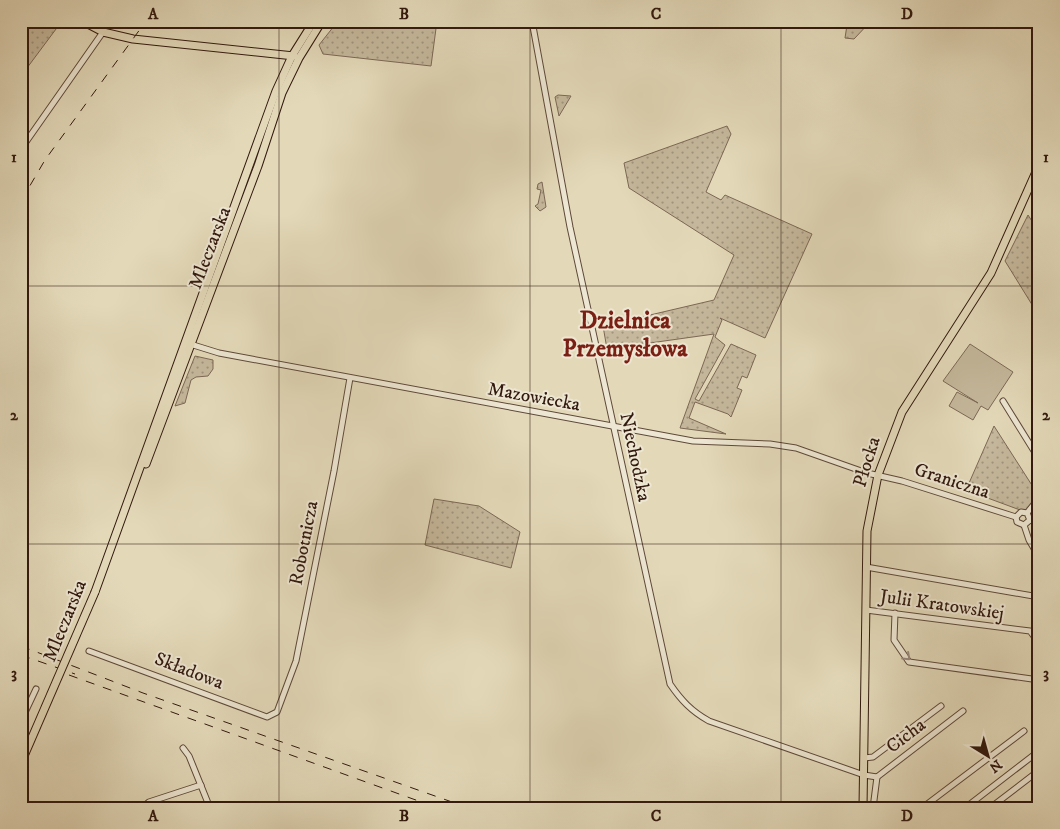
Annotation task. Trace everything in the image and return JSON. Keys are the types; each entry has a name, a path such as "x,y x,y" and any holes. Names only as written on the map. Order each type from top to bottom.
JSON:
{"main road":[{"path":"82,21 103,32 142,40 295,57"},
{"name":"Mleczarska","path":"21,763 95,592 134,489 152,431 188,344 276,92 314,21"},
{"name":"Mleczarska","path":"295,57 322,21"},
{"name":"Płocka","path":"863,808 866,567 870,512 878,475 902,412 991,273 1039,164"}],"street":[{"name":"Niechodzka","path":"532,21 570,227 666,671 679,698 693,711 709,720 864,775"},
{"path":"21,149 103,32"},
{"name":"Mazowiecka","path":"188,344 219,353 693,441 770,444 796,448 878,475"},
{"name":"Robotnicza","path":"277,712 296,660 334,471 350,378"},
{"path":"1003,401 1039,459"},
{"name":"Graniczna","path":"878,475 1016,517"},
{"path":"1028,513 1039,498"},
{"path":"1028,513 1021,512 1016,517 1017,522 1024,525 1029,540 1039,556"},
{"path":"1028,513 1030,520"},
{"path":"1024,525 1030,520"},
{"path":"1030,520 1039,523"},
{"path":"866,567 1039,597"},
{"name":"Julii Kratowskiej","path":"866,610 1030,631 1039,643"},
{"path":"895,613 894,640 910,662 1039,680"},
{"name":"Składowa","path":"89,651 267,717 277,712"},
{"path":"21,721 36,689"},
{"path":"864,758 873,757 941,706"},
{"name":"Cicha","path":"864,775 877,777 963,711"},
{"path":"922,808 1024,731"},
{"path":"182,748 189,756 210,808"},
{"path":"965,808 1039,751"},
{"path":"990,808 1037,772"},
{"path":"873,808 877,777"},
{"path":"142,808 150,802 201,786"}],"shaded area":[{"path":"21,21 62,21 21,76"},
{"path":"338,21 437,21 431,66 323,54 319,45"},
{"path":"841,21 871,21 854,39 845,38 847,25 841,24"},
{"path":"558,95 571,96 559,116 555,97"},
{"path":"727,126 731,134 706,192 721,200 725,195 812,234 765,338 720,318 722,320 715,337 725,345 695,399 699,401 731,344 756,355 747,378 742,376 737,388 742,390 731,417 728,414 695,402 689,418 726,434 680,428 714,334 607,349 603,326 714,300 734,255 629,188 624,163"},
{"path":"542,182 546,207 540,211 535,206 538,204 541,190 537,189 538,184"},
{"path":"1028,215 1039,232 1039,316 1005,261"},
{"path":"970,344 1013,372 988,410 981,406 973,420 949,406 957,392 978,403 943,381"},
{"path":"195,356 213,360 213,369 208,376 196,377 191,380 185,403 175,406"},
{"path":"994,426 1035,490 1039,485 1039,517 966,490"},
{"path":"434,499 479,506 520,532 511,568 425,545"}],"railway":[{"path":"21,201 45,160 146,21"},
{"path":"21,646 143,693 469,808"},
{"path":"21,655 75,674"},
{"path":"69,675 438,808"}],"district":[{"name":"Dzielnica Przemysłowa","path":"625,335"}]}
